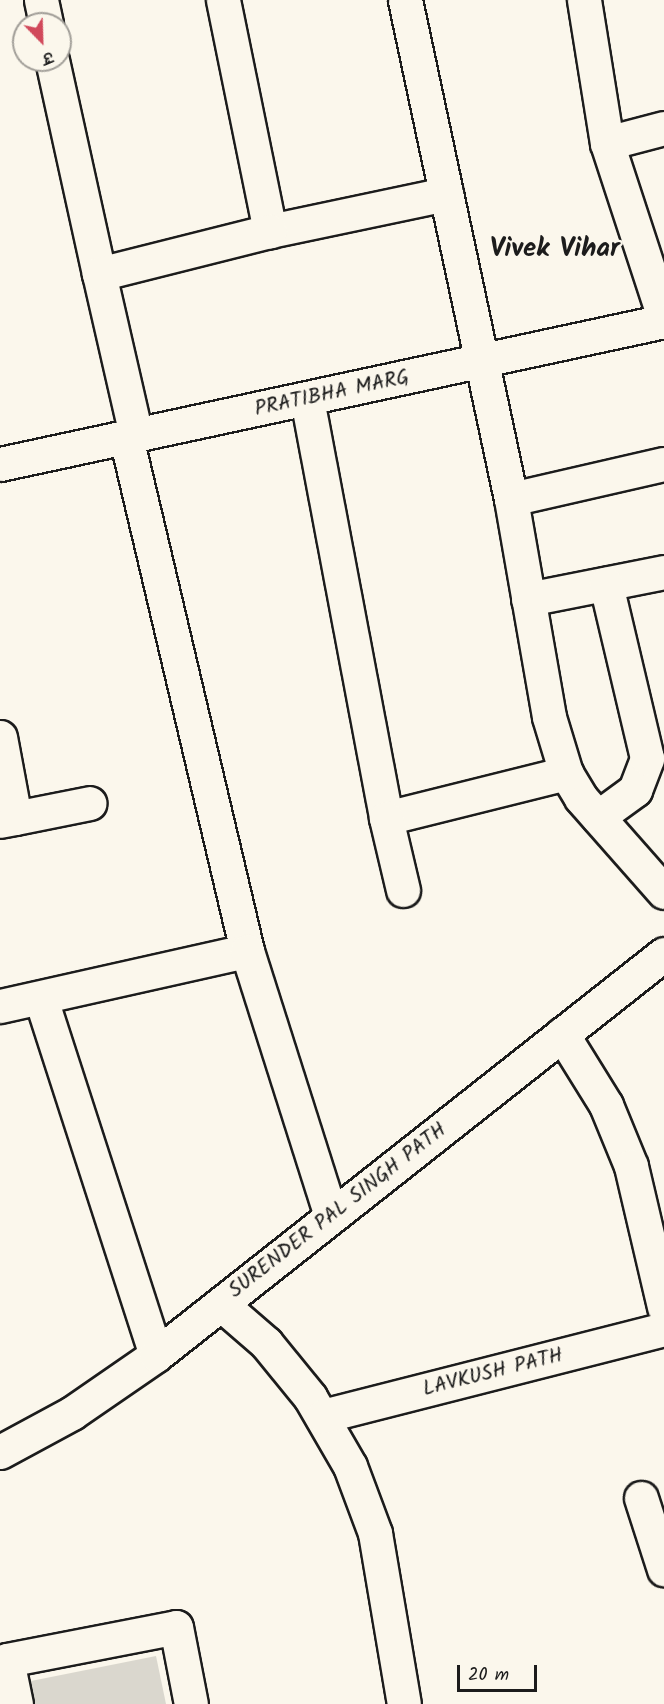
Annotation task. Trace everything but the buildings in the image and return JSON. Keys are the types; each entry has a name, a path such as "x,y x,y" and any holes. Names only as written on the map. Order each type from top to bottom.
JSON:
{"street":[{"path":"223,0 270,231"},
{"path":"405,0 511,499 549,717 566,773 598,817 664,891"},
{"path":"584,0 607,143 664,319"},
{"path":"55,72 99,274 131,436 247,951 331,1216"},
{"path":"607,143 664,128"},
{"path":"99,274 270,231 446,194"},
{"name":"PRATIBHA MARG","path":"0,464 483,362 664,319"},
{"path":"307,399 386,818 403,890"},
{"path":"511,499 664,464"},
{"path":"528,599 664,572"},
{"path":"598,817 635,790 647,758 606,584"},
{"path":"0,736 8,820 90,803"},
{"path":"386,818 566,773"},
{"path":"0,1006 41,999 247,951"},
{"name":"SURENDER PAL SINGH PATH","path":"0,1452 72,1413 156,1355 664,954"},
{"path":"41,999 156,1355"},
{"path":"562,1034 606,1105 631,1166 664,1308"},
{"path":"221,1304 266,1343 322,1416 350,1466 375,1533 404,1704"},
{"name":"LAVKUSH PATH","path":"322,1416 664,1329"},
{"path":"641,1498 664,1569"},
{"path":"16,1704 7,1660 176,1627 191,1704"}],"shaded area":[{"path":"156,1656 166,1704 30,1704 26,1682"}],"district":[{"name":"Vivek Vihar","path":"555,249"}]}
